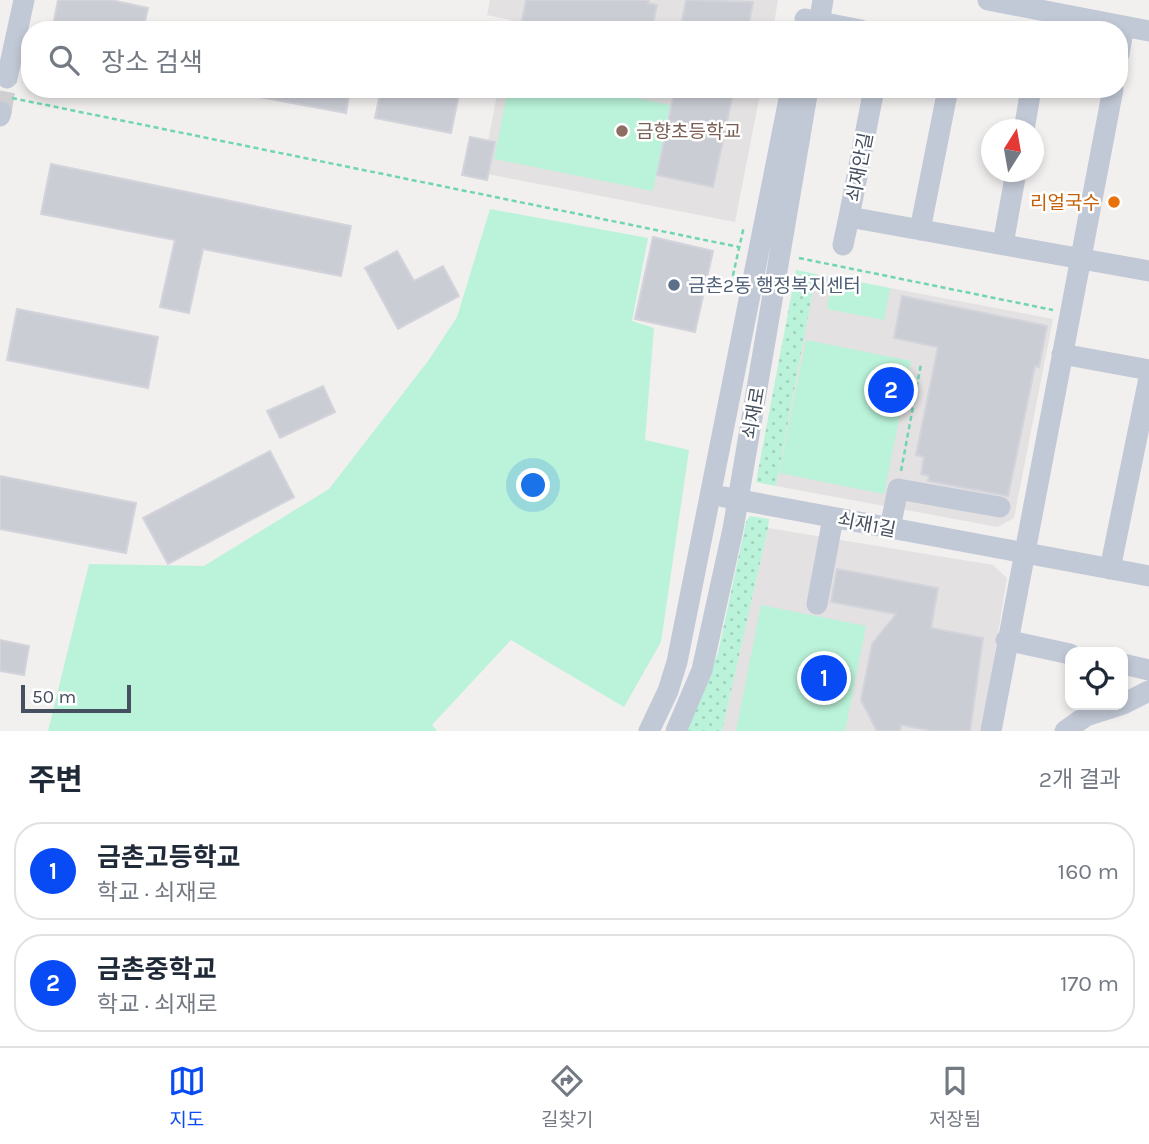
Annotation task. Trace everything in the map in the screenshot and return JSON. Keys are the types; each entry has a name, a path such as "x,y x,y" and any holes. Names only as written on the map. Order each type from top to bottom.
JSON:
{"street":[{"path":"3,101 24,0"},
{"path":"811,20 824,0"},
{"path":"988,0 1098,21"},
{"path":"1128,27 1149,31"},
{"path":"649,731 668,691 677,662 789,98"},
{"name":"쇠재로","path":"676,731 702,670 738,500 806,98"},
{"name":"쇠재안길","path":"872,98 849,217 1149,271"},
{"path":"920,230 946,98"},
{"path":"1026,119 1029,98"},
{"path":"991,731 1006,640 1110,98"},
{"path":"1003,244 1014,182"},
{"path":"843,245 849,217"},
{"path":"1062,354 1149,370"},
{"path":"1110,569 1149,378"},
{"path":"890,528 898,488 1000,507"},
{"name":"쇠재1길","path":"711,495 1149,576"},
{"path":"817,604 833,518"},
{"path":"1006,640 1065,652"},
{"path":"1128,665 1149,670"},
{"path":"1128,701 1149,691"},
{"path":"1065,731 1086,716 1104,710"}],"path":[{"path":"3,101 739,247"},
{"path":"732,284 747,216"},
{"path":"639,227 739,247"},
{"path":"791,256 1070,313"},
{"path":"898,488 921,364"}],"shaded area":[{"path":"490,0 778,0 774,21 511,21 487,15"},
{"name":"금향초등학교","path":"496,98 759,98 735,222 482,173"},
{"path":"816,274 1053,319 1014,518 998,527 776,486"},
{"path":"768,528 993,565 1007,578 982,731 722,731"}],"green space":[{"path":"506,98 635,98 670,105 653,191 494,159"},
{"path":"490,209 648,238 632,321 654,328 645,440 689,450 661,642 624,707 511,640 432,725 437,731 48,731 89,564 204,566 329,489 428,361 457,317"},
{"path":"796,270 816,274 776,486 756,482"},
{"path":"833,277 890,288 884,320 827,309"},
{"path":"806,340 911,361 884,494 779,473"},
{"path":"750,516 769,519 768,528 722,731 687,731 718,653 746,522"},
{"path":"761,605 866,626 845,731 736,731"}],"building":[{"path":"58,0 111,0 148,8 145,21 54,21"},
{"path":"526,0 649,0 648,3 657,5 654,21 522,21"},
{"path":"686,0 753,2 750,21 682,21"},
{"path":"265,98 348,98 346,113"},
{"path":"379,98 458,98 451,133 375,118"},
{"path":"673,98 732,98 713,187 657,175"},
{"path":"470,137 495,142 487,180 462,175"},
{"path":"51,164 351,226 341,276 203,249 189,313 160,307 175,240 41,214"},
{"name":"금촌2동 행정복지센터","path":"653,237 713,251 695,332 635,319"},
{"path":"397,251 414,281 443,266 459,296 398,329 365,268"},
{"path":"902,296 1047,326 1039,367 1035,366 1008,496 928,481 929,476 921,474 924,457 916,455 938,347 894,338"},
{"path":"17,309 158,337 148,388 7,360"},
{"path":"323,386 335,412 280,438 267,411"},
{"path":"270,451 294,497 168,564 143,518"},
{"path":"0,476 136,503 126,553 0,529"},
{"path":"837,569 938,588 931,628 983,638 970,731 933,731 901,725 900,731 877,731 861,700 872,644 896,614 831,602"},
{"path":"0,640 29,646 24,675 0,671"}],"tunnel":[{"path":"1,112 7,78"}],"place":[{"name":"금향초등학교","path":"622,131"},
{"name":"리얼국수","path":"1114,202"},
{"name":"금촌2동 행정복지센터","path":"674,285"},
{"name":"금촌중학교","path":"891,390"},
{"name":"금촌고등학교","path":"824,678"}]}
